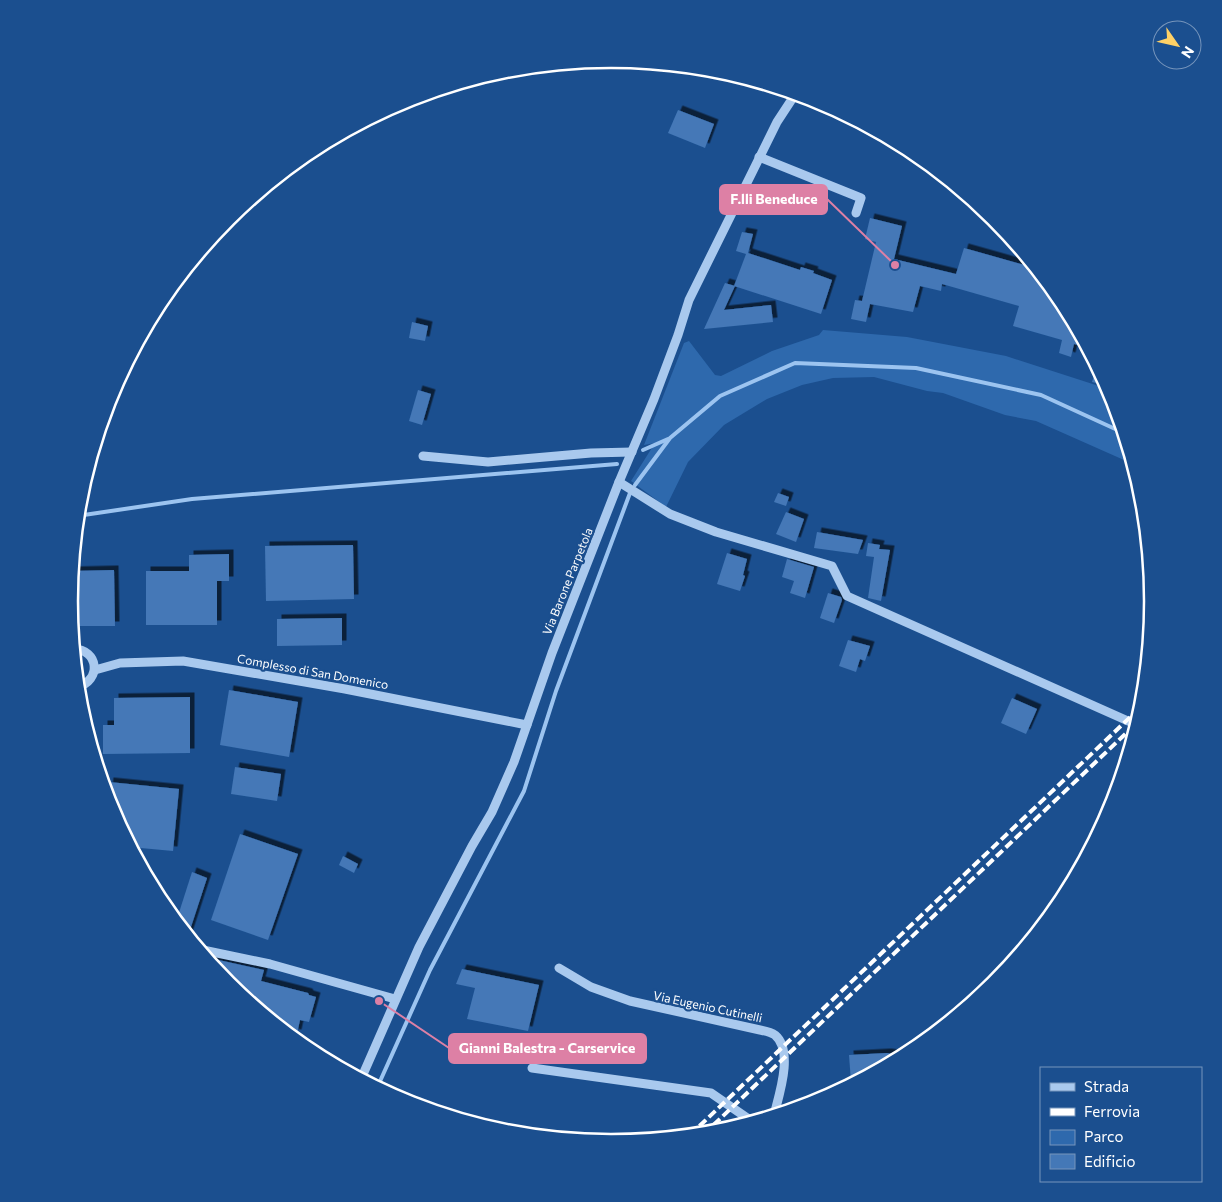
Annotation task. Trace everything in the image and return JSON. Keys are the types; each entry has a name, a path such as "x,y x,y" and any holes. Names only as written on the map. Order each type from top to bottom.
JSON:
{"street":[{"name":"Via Barone Parpetola","path":"364,1073 395,999 428,929 492,812 514,762 552,653 619,482 665,372 689,300 759,157 777,122 792,100"},
{"path":"759,157 860,198 856,213"},
{"path":"423,456 488,462 591,453 632,452"},
{"path":"619,482 670,514 716,532 832,566 847,596 1130,722"},
{"path":"80,650 88,653 92,658 94,670 90,681 84,685"},
{"name":"Complesso di San Domenico","path":"94,670 120,663 183,661 346,689 527,724"},
{"path":"209,951 270,964 395,999"},
{"name":"Via Eugenio Cutinelli","path":"559,968 590,987 630,1001 771,1033 777,1036 784,1057 784,1076 776,1108"},
{"path":"532,1068 710,1093 745,1117"}],"green space":[{"path":"823,330 907,337 1006,356 1099,386 1125,461 1036,421 1005,415 943,393 927,391 874,377 833,378 802,385 767,399 724,425 688,462 666,507 631,481 655,443 644,445 684,343 689,341 715,375 721,376 772,351 819,335"}],"building":[{"path":"678,110 714,124 705,148 668,133"},
{"path":"870,218 902,226 894,259 956,274 964,248 1025,265 1055,305 1079,345 1074,344 1071,357 1059,353 1062,340 1013,326 1019,306 942,284 941,291 920,286 913,312 870,304 866,322 851,319 855,300 862,301 876,242 865,239"},
{"path":"742,232 753,234 748,253 800,270 801,267 814,271 813,273 832,280 821,314 734,286 746,254 736,251"},
{"path":"725,283 735,286 724,310 771,305 773,322 704,329"},
{"path":"412,322 428,326 425,341 409,338"},
{"path":"1094,376 1098,383 1092,382"},
{"path":"418,390 431,394 422,425 409,421"},
{"path":"778,493 789,497 786,506 774,502"},
{"path":"786,512 804,519 796,542 776,534"},
{"path":"817,532 863,540 858,554 814,548"},
{"path":"868,543 880,545 879,549 890,550 881,601 868,598 874,557 866,556"},
{"path":"353,545 354,599 266,601 265,546"},
{"path":"727,553 747,559 743,575 745,576 740,591 717,584"},
{"path":"229,554 229,581 217,581 217,625 146,625 146,571 189,571 189,555"},
{"path":"787,559 814,567 805,598 790,593 794,581 782,577"},
{"path":"114,570 115,626 79,626 79,571"},
{"path":"828,593 841,597 842,600 834,623 820,618"},
{"path":"342,618 342,645 277,646 277,619"},
{"path":"848,640 870,646 865,661 860,659 856,672 839,666"},
{"path":"229,690 298,702 289,757 220,745"},
{"path":"190,697 190,753 103,754 103,725 114,725 114,698"},
{"path":"1012,698 1037,709 1026,734 1001,723"},
{"path":"235,767 281,774 277,801 231,794"},
{"path":"110,782 179,789 173,851 139,848 118,805"},
{"path":"240,834 298,854 268,940 211,920"},
{"path":"343,856 358,864 354,873 339,865"},
{"path":"192,872 207,878 190,929 179,913"},
{"path":"216,959 264,970 261,981 308,993 316,997 309,1022 300,1020 297,1032 259,1002"},
{"path":"462,969 539,985 528,1031 467,1019 475,988 456,984"},
{"path":"887,1053 893,1054 851,1077 849,1055"}],"waterway":[{"path":"635,485 670,438 720,396 795,363 916,368 1041,395 1116,429"},
{"path":"643,450 668,439"},
{"path":"85,515 192,499 617,464"},
{"path":"380,1081 430,970 524,791 556,691 630,493"}],"railway":[{"path":"699,1127 1131,716"},
{"path":"714,1124 1128,732"}],"place":[{"name":"F.lli Beneduce","path":"895,265"},
{"name":"Gianni Balestra - Carservice","path":"379,1001"}]}
